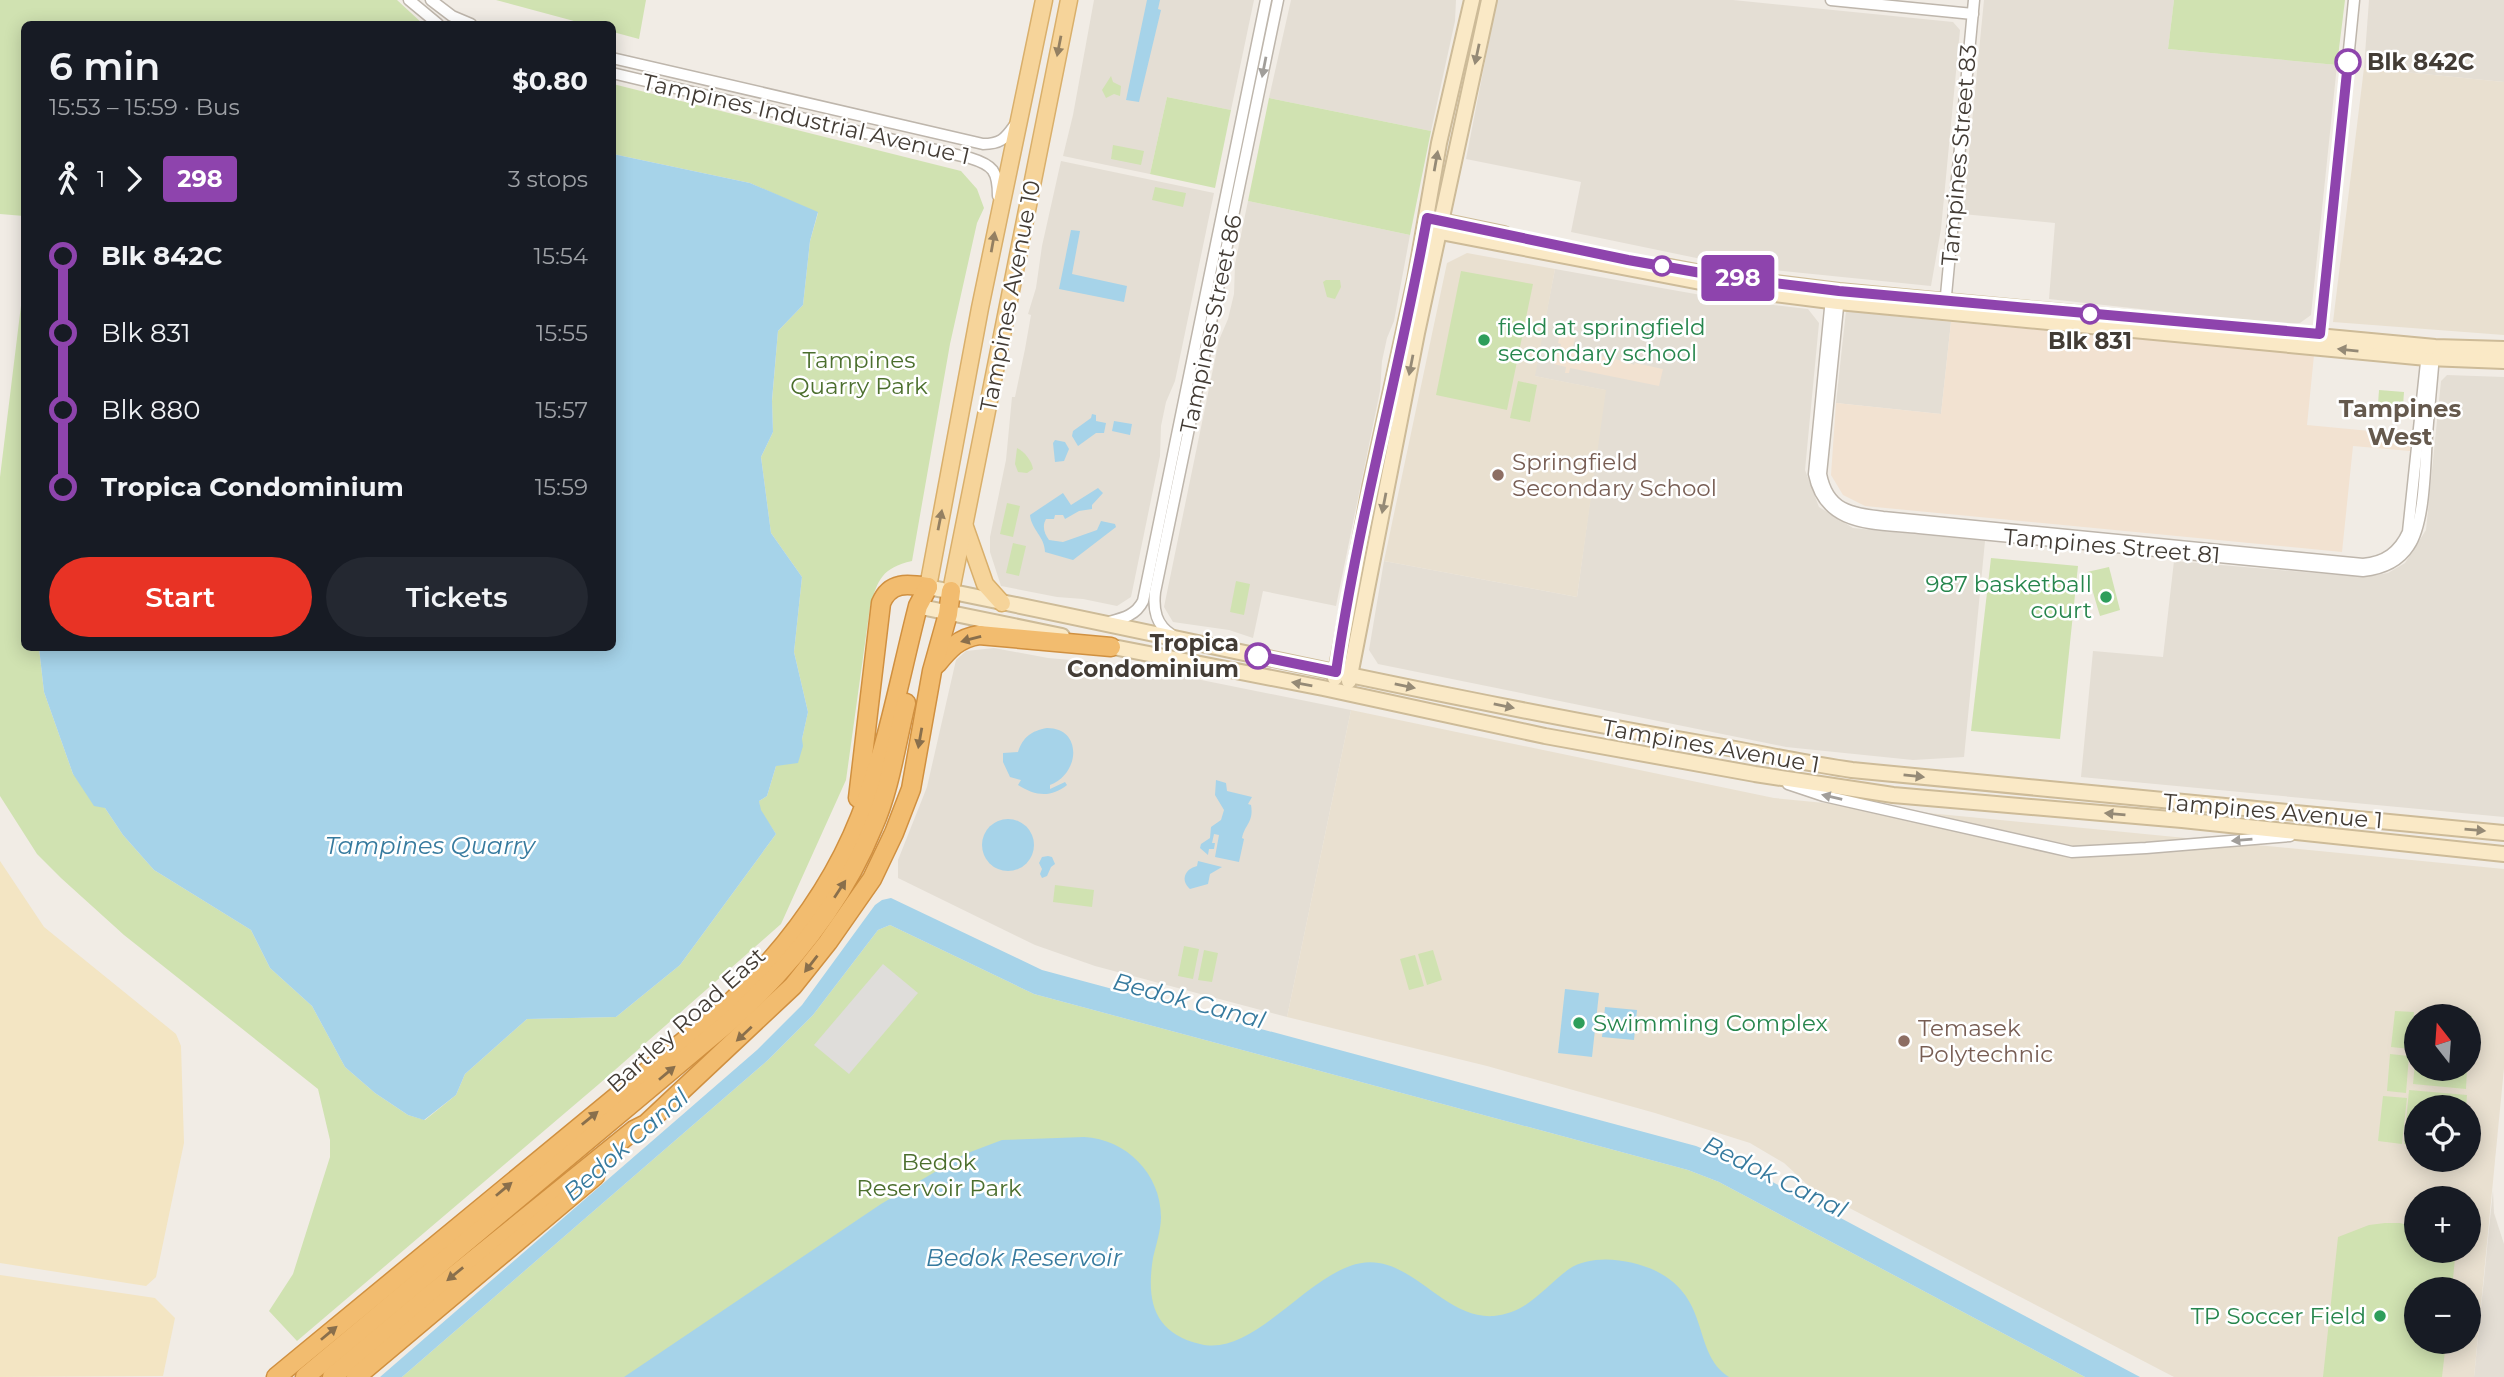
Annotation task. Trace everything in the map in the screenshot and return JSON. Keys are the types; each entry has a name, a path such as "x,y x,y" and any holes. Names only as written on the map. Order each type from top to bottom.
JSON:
{"highway":[{"path":"276,1377 730,1003 761,973 793,935 813,904 842,856 860,818 878,765 918,606 928,587 899,585 885,594 881,603 859,793 838,853 813,904"},
{"name":"Bartley Road East","path":"305,1377 501,1210 736,1016 804,944 857,863 874,826 883,799 926,608 928,587"},
{"name":"Bartley Road East","path":"332,1377 634,1130 646,1124 793,986 872,878 894,833 911,789 932,671 948,614 951,592"},
{"path":"932,671 949,648 962,640 979,635 1111,647"},
{"path":"356,1377 579,1191 639,1135 646,1124"}],"main road":[{"name":"Tampines Avenue 10","path":"928,587 998,214 1044,0"},
{"name":"Tampines Avenue 10","path":"951,592 1069,0"},
{"path":"1341,691 1359,543 1426,224 1439,144 1472,0"},
{"path":"1343,673 1375,546 1489,0"},
{"path":"1426,224 1742,290 1945,305 2504,361"},
{"path":"2431,352 2504,349"},
{"path":"965,527 985,584 1002,603"},
{"path":"1359,543 1375,546"},
{"name":"Tampines Avenue 1","path":"928,587 1549,716 1852,770 2504,833"},
{"name":"Tampines Avenue 1","path":"926,608 1341,691 1545,736 1755,774 1893,795 2170,819 2504,854"},
{"path":"1270,678 1276,669 1272,660"},
{"path":"1545,736 1550,730 1549,716"},
{"path":"1852,770 1847,780 1852,789"},
{"path":"2336,818 2352,831 2354,838"},
{"path":"2504,833 2504,854"}],"street":[{"path":"409,0 434,21"},
{"path":"431,0 452,16 464,21"},
{"name":"Tampines Street 86","path":"1105,623 1125,618 1135,612 1143,601 1266,0"},
{"name":"Tampines Street 86","path":"1179,639 1168,633 1156,616 1155,592 1278,0"},
{"path":"1831,0 1973,14"},
{"name":"Tampines Street 83","path":"1945,305 1974,0"},
{"path":"2319,341 2354,0"},
{"name":"Tampines Industrial Avenue 1","path":"616,59 983,144 998,143 1005,139 1020,118"},
{"name":"Tampines Industrial Avenue 1","path":"616,74 988,163 998,184 998,214"},
{"name":"Tampines Street 81","path":"1835,296 1814,474 1820,495 1835,512 1861,521 1919,528 2363,571 2377,570 2396,560 2404,553 2415,534 2424,473 2431,352"},
{"name":"Tampines Avenue 1","path":"1755,774 1824,796 2072,852 2310,834"}],"shaded area":[{"path":"1094,0 1254,0 1231,110 1167,97 1150,174 1063,156"},
{"path":"1291,0 1456,0 1455,21 1431,131 1269,98"},
{"path":"1497,0 1733,0 1953,22 1960,30 1941,229 1931,286 1735,266 1571,232 1581,182 1466,159"},
{"path":"1984,0 2174,0 2168,49 2337,65 2311,315 2300,323 2278,324 2049,299 2055,223 1963,214"},
{"path":"2369,0 2504,0 2504,82 2364,68"},
{"path":"2364,68 2504,82 2504,335 2333,322"},
{"path":"1061,161 1214,193 1175,381 1166,402 1161,426 1160,456 1131,597 1117,606 1001,586 990,552 990,537 1006,460 1012,397 1015,397 1025,349 1031,315 1028,314 1036,288 1042,246"},
{"path":"1248,201 1410,235 1394,321 1382,361 1380,391 1336,606 1263,591 1253,638 1229,630 1173,622 1164,607 1219,340 1234,294 1235,264"},
{"name":"Springfield Secondary School","path":"1467,253 1555,269 1535,376 1606,390 1577,597 1384,561 1447,263"},
{"path":"1555,269 1729,300 1808,309 1819,323 1805,470 1819,507 1853,528 1985,541 1964,757 1913,760 1786,747 1378,664 1369,650 1384,561 1577,597 1605,390 1534,376"},
{"path":"1846,311 1951,322 1941,414 1836,403"},
{"path":"1951,322 2314,355 2307,425 2412,435 2410,451 2353,446 2342,552 1865,506 1843,495 1831,475 1836,403 1941,414"},
{"path":"1561,329 1577,332 1572,350 1663,369 1659,386 1570,368 1569,373 1565,373 1566,367 1554,364 1557,348 1560,349 1561,344 1558,343"},
{"path":"2447,375 2504,377 2504,817 2081,777 2093,651 2163,657 2174,561 2363,577 2388,573 2405,563 2426,530 2441,381"},
{"path":"994,648 1048,658 1127,665 1351,710 1287,1017 1095,966 1035,945 898,878 898,860 927,787 956,660 966,651"},
{"name":"Temasek Polytechnic","path":"1351,710 1774,798 2504,869 2504,1068 2481,1305 2481,1277 2404,1277 2404,1354 2476,1354 2474,1377 2174,1377 1811,1188 1784,1163 1750,1143 1487,1066 1287,1017"},
{"path":"883,964 918,993 849,1074 814,1045"},
{"path":"2493,1190 2494,1213 2504,1244 2504,1377 2474,1377 2476,1354 2481,1354 2481,1308"}],"green space":[{"path":"0,0 397,0 420,21 21,21 21,216 0,214"},
{"path":"496,0 646,0 639,39 616,33 616,21 574,21"},
{"path":"2174,0 2345,0 2337,65 2168,49"},
{"path":"1111,76 1113,82 1121,86 1120,96 1114,94 1106,98 1102,90"},
{"name":"Tampines Quarry Park","path":"616,85 961,171 977,189 984,208 977,223 950,344 912,561 894,567 883,576 870,607 846,780 781,924 599,1084 297,1341 269,1311 293,1274 330,1157 330,1140 318,1089 124,935 61,878 37,854 0,796 0,477 21,306 21,651 39,651 44,692 73,774 105,808 123,835 154,870 251,930 270,968 312,1006 345,1067 375,1093 408,1115 425,1120 456,1095 465,1074 527,1019 616,1017 680,965 776,834 760,810 759,801 767,796 776,766 802,739 808,712 794,652 802,577 771,533 761,457 773,432 772,401 778,331 803,305 810,241 818,213 750,183 616,155"},
{"path":"1167,97 1231,110 1215,188 1150,174"},
{"path":"1269,98 1431,131 1410,235 1248,201"},
{"path":"1113,145 1144,151 1141,165 1111,159"},
{"path":"1155,187 1186,193 1183,207 1152,200"},
{"name":"field at springfield secondary school","path":"1461,271 1533,284 1507,410 1436,395"},
{"path":"1340,280 1341,287 1335,299 1327,297 1323,282"},
{"path":"1518,381 1537,385 1530,422 1510,418"},
{"path":"2379,390 2404,392 2403,406 2378,404"},
{"path":"1017,448 1031,463 1033,469 1027,473 1018,472 1015,464"},
{"path":"1007,503 1020,506 1013,537 1000,534"},
{"path":"1013,543 1026,546 1019,576 1006,573"},
{"path":"1991,558 2078,566 2060,739 1971,731"},
{"name":"987 basketball court","path":"2109,567 2120,610 2100,616 2087,572"},
{"path":"1236,581 1250,584 1244,615 1230,612"},
{"path":"1055,885 1094,890 1092,907 1053,902"},
{"name":"Bedok Reservoir Park","path":"890,925 1034,994 1688,1170 1719,1182 2085,1377 402,1377 768,1060 813,1015 878,930"},
{"path":"1184,946 1199,949 1193,979 1178,976"},
{"path":"1204,950 1218,953 1212,982 1198,980"},
{"path":"1433,950 1442,980 1427,985 1418,954"},
{"path":"1415,955 1424,986 1409,990 1400,959"},
{"path":"2395,1011 2404,1011 2404,1048 2391,1047"},
{"path":"2390,1054 2404,1055 2406,1093 2387,1091"},
{"path":"2413,1082 2466,1082 2466,1089"},
{"path":"2409,1090 2467,1095 2409,1095"},
{"path":"2383,1096 2404,1098 2402,1144 2378,1141"},
{"name":"TP Soccer Field","path":"2404,1224 2404,1263 2455,1263 2453,1277 2404,1277 2404,1354 2445,1354 2442,1377 2323,1377 2338,1237 2369,1225"}],"sand":[{"path":"0,861 44,927 176,1034 181,1046 184,1143 156,1277 146,1286 0,1263"},
{"path":"0,1275 155,1298 175,1318 163,1376 0,1377"}],"water":[{"path":"1147,0 1160,0 1158,9 1161,10 1139,102 1126,100"},
{"name":"Tampines Quarry","path":"616,155 750,183 818,212 810,241 803,305 778,331 772,400 773,432 761,457 771,533 802,577 794,652 808,712 803,746 798,763 776,766 767,796 759,801 761,810 776,834 680,965 616,1017 527,1019 465,1074 456,1095 424,1120 408,1115 375,1093 345,1067 312,1006 270,968 251,930 154,870 123,835 105,808 94,806 73,774 44,692 39,651 616,651"},
{"path":"1071,230 1080,231 1072,274 1127,286 1124,302 1059,289"},
{"path":"1092,414 1096,415 1096,421 1106,423 1104,433 1096,433 1078,446 1072,436 1073,431 1091,418"},
{"path":"1114,421 1132,424 1130,435 1112,431"},
{"path":"1055,440 1065,442 1069,449 1064,461 1055,462"},
{"path":"1098,488 1103,493 1092,505 1092,509 1079,511 1065,519 1063,515 1055,515 1054,519 1046,519 1046,535 1049,540 1063,542 1097,530 1101,521 1115,524 1116,527 1073,560 1045,552 1030,515 1063,493 1071,505"},
{"path":"1047,728 1067,735 1073,752 1067,771 1050,785 1050,789 1065,782 1067,785 1055,792 1043,794 1024,789 1018,785 1021,780 1010,777 1003,762 1003,753 1018,752 1028,736"},
{"path":"1216,780 1226,783 1227,791 1252,797 1248,804 1251,805 1251,815 1243,833 1239,862 1215,857 1219,835 1214,834 1214,849 1209,849 1208,855 1200,848 1201,844 1210,838 1211,827 1221,820 1224,810 1215,795"},
{"path":"1008,819 1018,821 1026,827 1032,835 1032,855 1026,863 1018,869 1008,871 998,869 990,863 984,855 982,845 984,835 990,827 998,821"},
{"path":"1042,857 1052,857 1055,864 1047,876 1042,878 1039,863"},
{"path":"1198,861 1222,867 1210,874 1208,884 1190,889 1185,882 1185,875 1197,866"},
{"path":"891,898 1042,970 1696,1146 1735,1162 2140,1377 2085,1377 1719,1182 1688,1170 1034,994 890,925 878,930 813,1015 768,1060 402,1377 380,1377 757,1050 802,1005 875,905"},
{"name":"Swimming Complex","path":"1565,989 1599,993 1592,1057 1558,1053"},
{"path":"1605,1007 1637,1010 1634,1040 1602,1037"},
{"name":"Bedok Reservoir","path":"1084,1137 1114,1144 1127,1152 1148,1173 1155,1187 1161,1217 1151,1274 1153,1301 1163,1323 1184,1339 1200,1344 1219,1345 1238,1340 1257,1330 1332,1275 1350,1266 1370,1262 1389,1266 1406,1274 1457,1307 1475,1314 1494,1316 1526,1305 1569,1269 1579,1264 1613,1260 1646,1267 1674,1283 1694,1310 1709,1354 1729,1377 624,1377 881,1204 965,1154 1002,1140"}],"bus line":[{"name":"298","path":"1258,656 1336,672 1370,487 1412,299 1427,218 1718,276 1839,291 2320,334 2348,62"}],"place":[{"name":"Blk 842C","path":"2348,62"},
{"name":"Blk 831","path":"2090,314"},
{"name":"field at springfield secondary school","path":"1484,340"},
{"name":"Springfield Secondary School","path":"1498,475"},
{"name":"987 basketball court","path":"2106,597"},
{"name":"Tropica Condominium","path":"1258,656"},
{"name":"Swimming Complex","path":"1579,1023"},
{"name":"Temasek Polytechnic","path":"1904,1041"},
{"name":"TP Soccer Field","path":"2380,1316"}],"district":[{"name":"Tampines West","path":"2400,423"}],"water label":[{"name":"Bedok Canal","path":"1189,1001"},
{"name":"Bedok Canal","path":"626,1145"},
{"name":"Bedok Canal","path":"1775,1177"}]}
